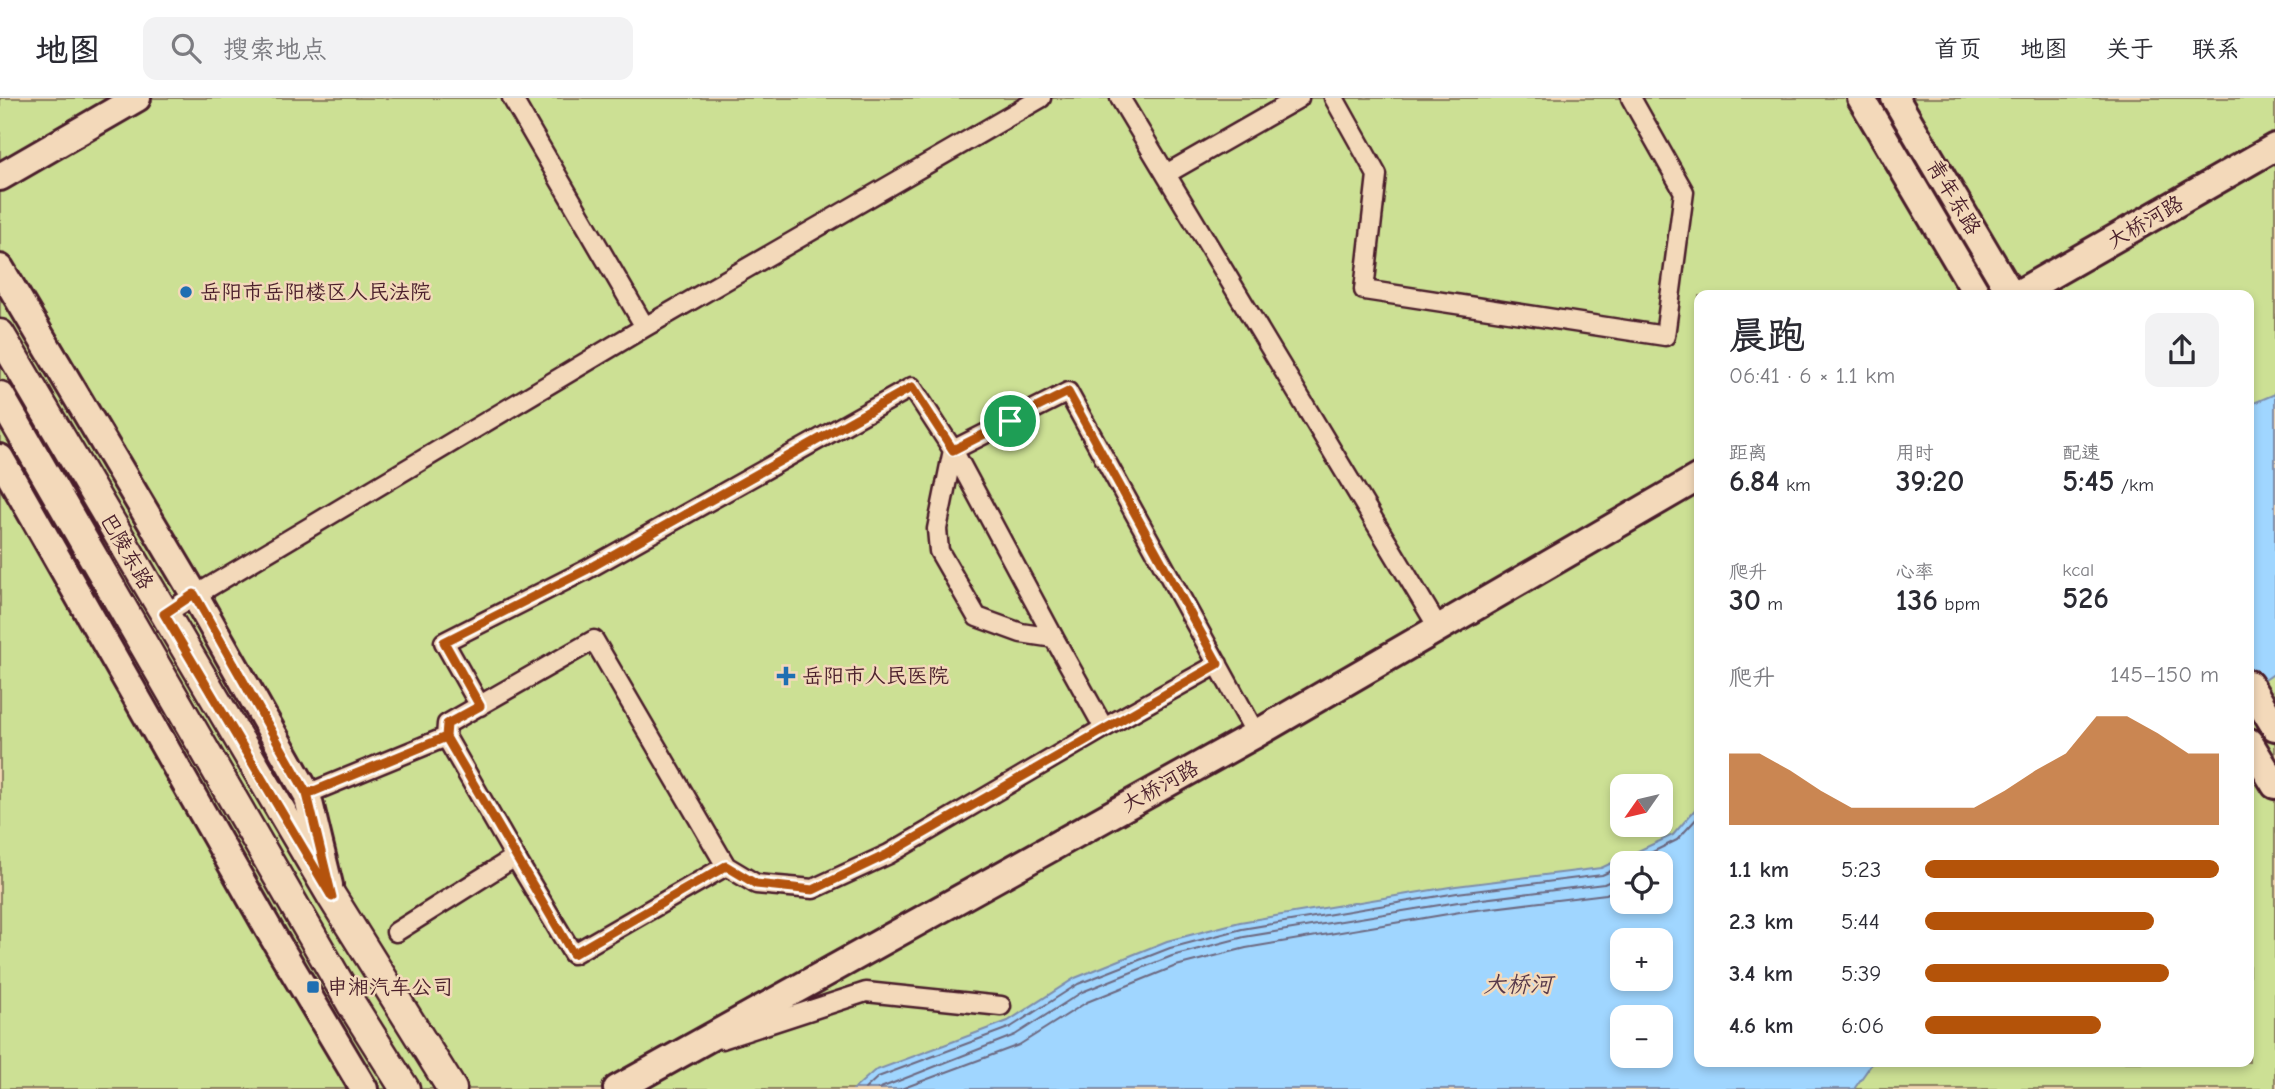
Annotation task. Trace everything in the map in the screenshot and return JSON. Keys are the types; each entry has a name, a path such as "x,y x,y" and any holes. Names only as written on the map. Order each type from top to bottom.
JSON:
{"main road":[{"name":"巴陵东路","path":"0,334 332,897 452,1089"},
{"name":"巴陵东路","path":"0,396 352,1005 405,1089"}],"street":[{"path":"0,177 137,98"},
{"path":"512,98 645,327"},
{"path":"164,614 645,327 1041,98"},
{"path":"1120,98 1438,627"},
{"path":"1166,174 1299,98"},
{"path":"1334,98 1377,175 1364,290 1665,336 1684,192 1631,98"},
{"name":"青年东路","path":"1861,98 1974,290"},
{"name":"青年东路","path":"1895,98 2009,290"},
{"name":"大桥河路","path":"2024,290 2275,147"},
{"path":"0,268 194,594 307,794 332,897"},
{"path":"480,706 444,642 586,570 912,387 953,450 1104,729"},
{"path":"953,450 1068,392 1255,734"},
{"path":"953,450 937,529 939,551 976,617 1021,632 1054,638"},
{"path":"0,458 272,935 364,1089"},
{"name":"大桥河路","path":"617,1089 693,1044 1255,734 1694,480"},
{"path":"726,866 573,954 446,737 447,724 594,640 726,866 756,884 813,890 888,854 1218,664"},
{"path":"2254,692 2275,727"},
{"path":"307,794 446,737"},
{"path":"2254,751 2273,783"},
{"path":"396,932 515,858"},
{"path":"693,1044 736,1036 866,992 1000,1006"}],"green space":[{"path":"0,98 2275,98 2275,1089 0,1089"}],"water":[{"path":"2275,394 2275,673 2254,688 2254,403"},
{"name":"大桥河","path":"1694,811 1694,1067 1869,1067 1854,1089 854,1089 874,1071 1008,1021 1075,978 1167,941 1240,922 1456,886 1601,868 1610,864 1610,914 1673,914 1673,851 1638,851 1673,837"}],"place":[{"name":"岳阳市岳阳楼区人民法院","path":"186,292"},
{"name":"岳阳市人民医院","path":"786,676"},
{"name":"申湘汽车公司","path":"313,987"}],"route":[{"path":"1010,421 953,450 912,387 586,570 444,642 480,706 447,724 446,737 307,794 194,594 164,614 332,897 307,794 377,765 446,737 573,954 726,866 756,884 813,890 888,854 1218,664 1068,392 1010,421"}]}
